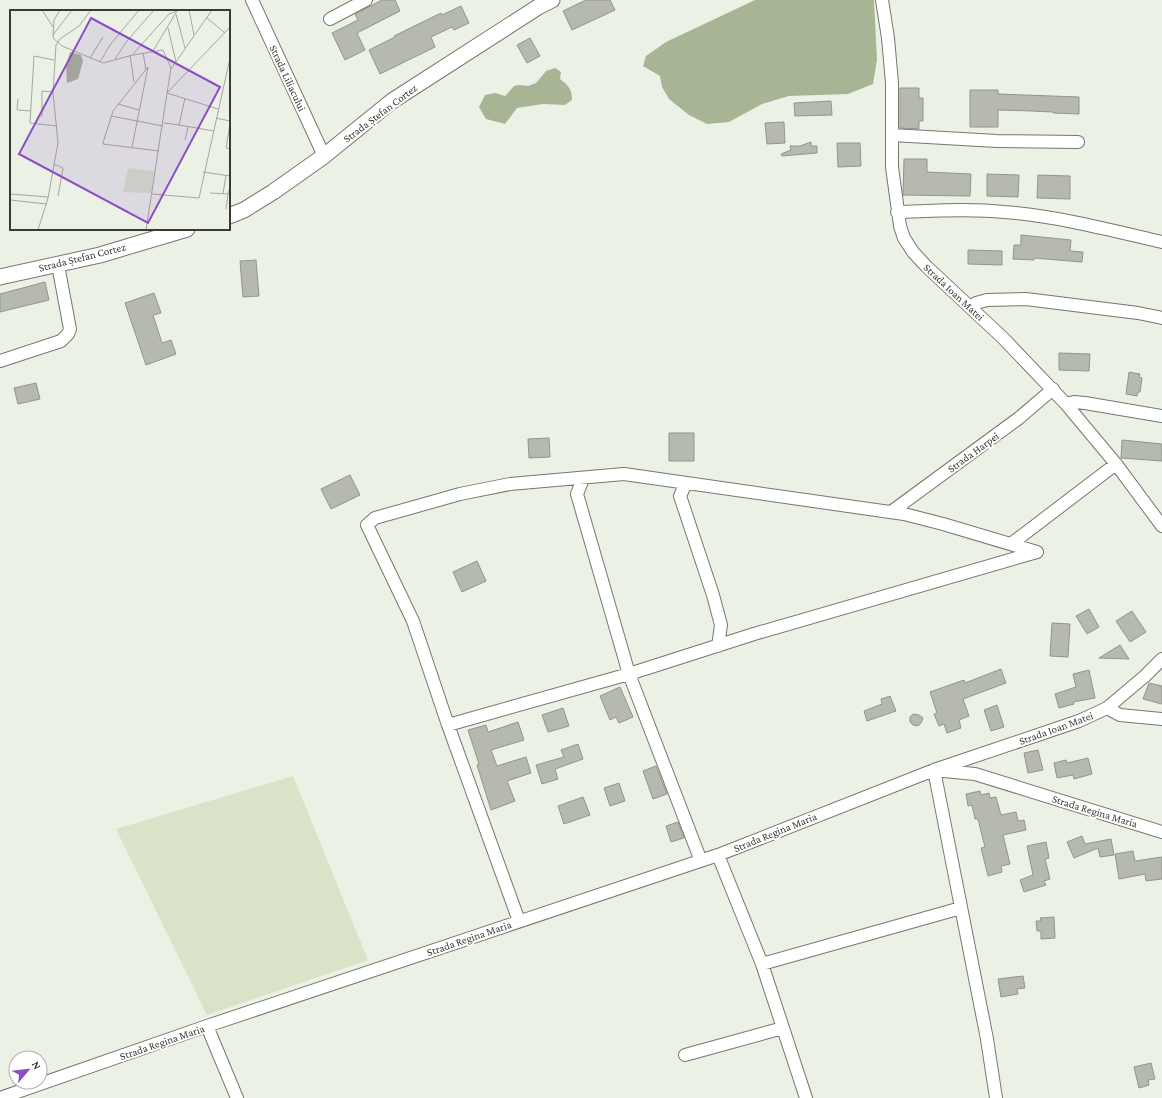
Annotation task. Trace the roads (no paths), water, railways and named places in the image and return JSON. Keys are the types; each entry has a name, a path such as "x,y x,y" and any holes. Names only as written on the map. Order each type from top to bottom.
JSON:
{"street":[{"name":"Strada Liliacului","path":"252,0 324,156"},
{"path":"330,19 366,0"},
{"name":"Strada Ștefan Cortez","path":"230,216 244,210 273,192 324,156 392,101 536,4 552,0"},
{"name":"Strada Ioan Matei","path":"882,0 888,38 892,83 892,167 897,212 904,238 913,252 972,307 1066,404 1116,464 1162,525"},
{"path":"892,135 997,141 1078,142"},
{"path":"897,212 1003,211 1052,218 1162,242"},
{"name":"Strada Ștefan Cortez","path":"0,277 100,255 184,230"},
{"path":"0,361 62,341 68,334 70,328 58,265"},
{"path":"972,307 976,303 987,300 1026,299 1138,313 1162,318"},
{"name":"Strada Harpei","path":"891,512 1019,418 1052,389"},
{"path":"1066,404 1074,402 1085,403 1162,416"},
{"path":"1011,544 1116,464"},
{"path":"448,725 629,674 754,634 1037,552 943,524 891,512 624,474 583,479 510,484 460,494 375,518 368,525 413,621 448,725 519,921"},
{"path":"583,479 577,494 629,674 701,860"},
{"path":"686,483 680,496 713,595 721,625 718,646"},
{"name":"Strada Ioan Matei","path":"934,770 1079,721 1107,708 1146,676 1162,659"},
{"path":"1107,708 1120,715 1162,719"},
{"path":"934,770 987,1039 996,1098"},
{"name":"Strada Regina Maria","path":"0,1098 207,1026 718,855 934,770 974,774 1162,832"},
{"path":"718,855 762,964 806,1098"},
{"path":"762,964 961,908"},
{"path":"207,1026 237,1098"},
{"path":"685,1055 783,1028"}]}
